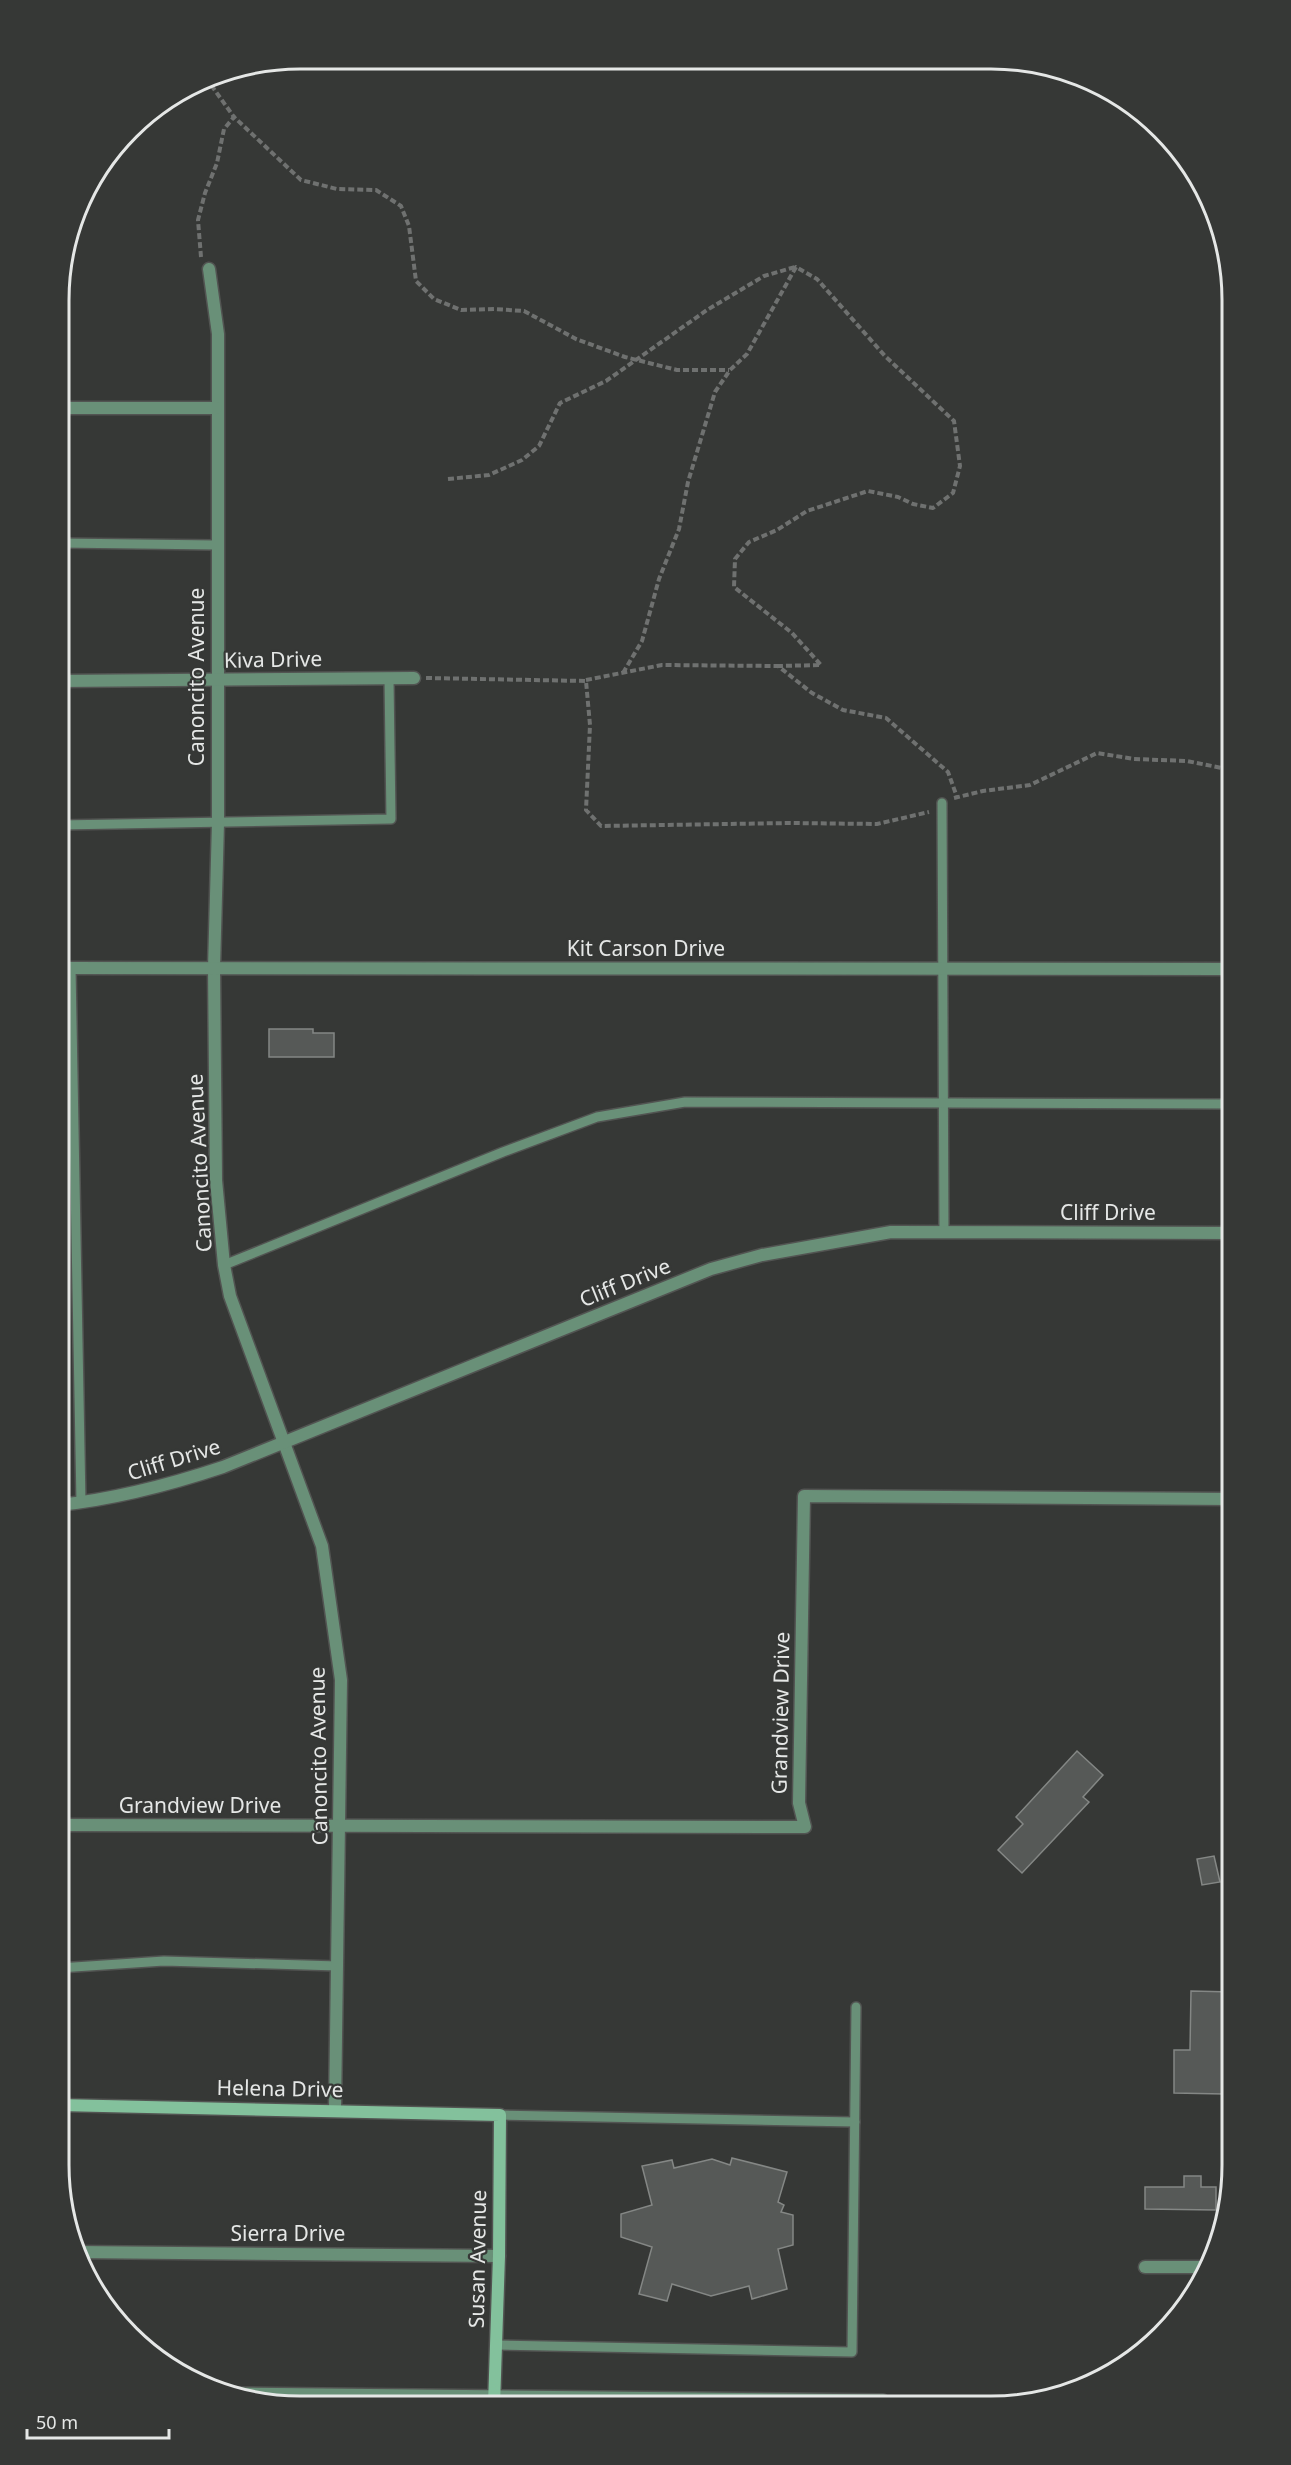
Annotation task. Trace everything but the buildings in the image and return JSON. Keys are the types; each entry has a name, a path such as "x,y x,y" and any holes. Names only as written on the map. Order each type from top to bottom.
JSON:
{"main road":[{"name":"Helena Drive","path":"69,2105 335,2109 500,2115"},
{"name":"Susan Avenue","path":"494,2396 499,2256 500,2115"}],"street":[{"name":"Canoncito Avenue","path":"209,269 218,334 216,408 218,823 214,968 216,1180 224,1265 230,1296 322,1546 341,1680 341,1825 335,2109"},
{"path":"69,408 216,408"},
{"name":"Kiva Drive","path":"69,681 414,678"},
{"name":"Kit Carson Drive","path":"69,968 1222,969"},
{"name":"Cliff Drive","path":"69,1504 176,1483 223,1467 711,1269 762,1255 891,1232 1222,1233"},
{"name":"Grandview Drive","path":"69,1825 805,1827 799,1803 804,1496 1222,1498"},
{"name":"Sierra Drive","path":"86,2252 499,2256"},
{"path":"1145,2267 1198,2268"}],"lane":[{"path":"69,543 216,545"},
{"path":"69,825 392,819 389,679"},
{"path":"942,803 944,1232"},
{"path":"69,1075 81,1503"},
{"path":"224,1265 503,1152 597,1117 685,1102 1222,1104"},
{"path":"69,1967 164,1961 338,1966"},
{"path":"496,2345 852,2352 856,2007"},
{"path":"500,2115 855,2122"},
{"path":"264,2393 346,2396"}],"path":[{"path":"212,87 234,117 301,180 337,189 376,190 401,206 409,226 416,280 434,299 461,310 524,311 576,339 635,360 677,370 730,370"},
{"path":"209,269 202,263 198,220 205,193 217,163 224,129 234,117"},
{"path":"623,673 642,641 659,579 679,529 688,482 715,392 730,370 747,354 796,267"},
{"path":"414,678 586,681 662,664 778,666 821,664 792,633 734,587 735,559 749,542 777,530 807,511 868,491 933,508 953,493 960,466 954,421 885,356 817,279 796,267 764,276 707,310 606,381 560,403 539,446 522,460 489,475 448,479"},
{"path":"778,666 812,693 843,710 886,718 948,772 957,797"},
{"path":"586,681 590,724 586,810 601,826 877,824 926,813 957,797 1030,785 1097,753 1134,759 1187,761 1222,768"}]}
